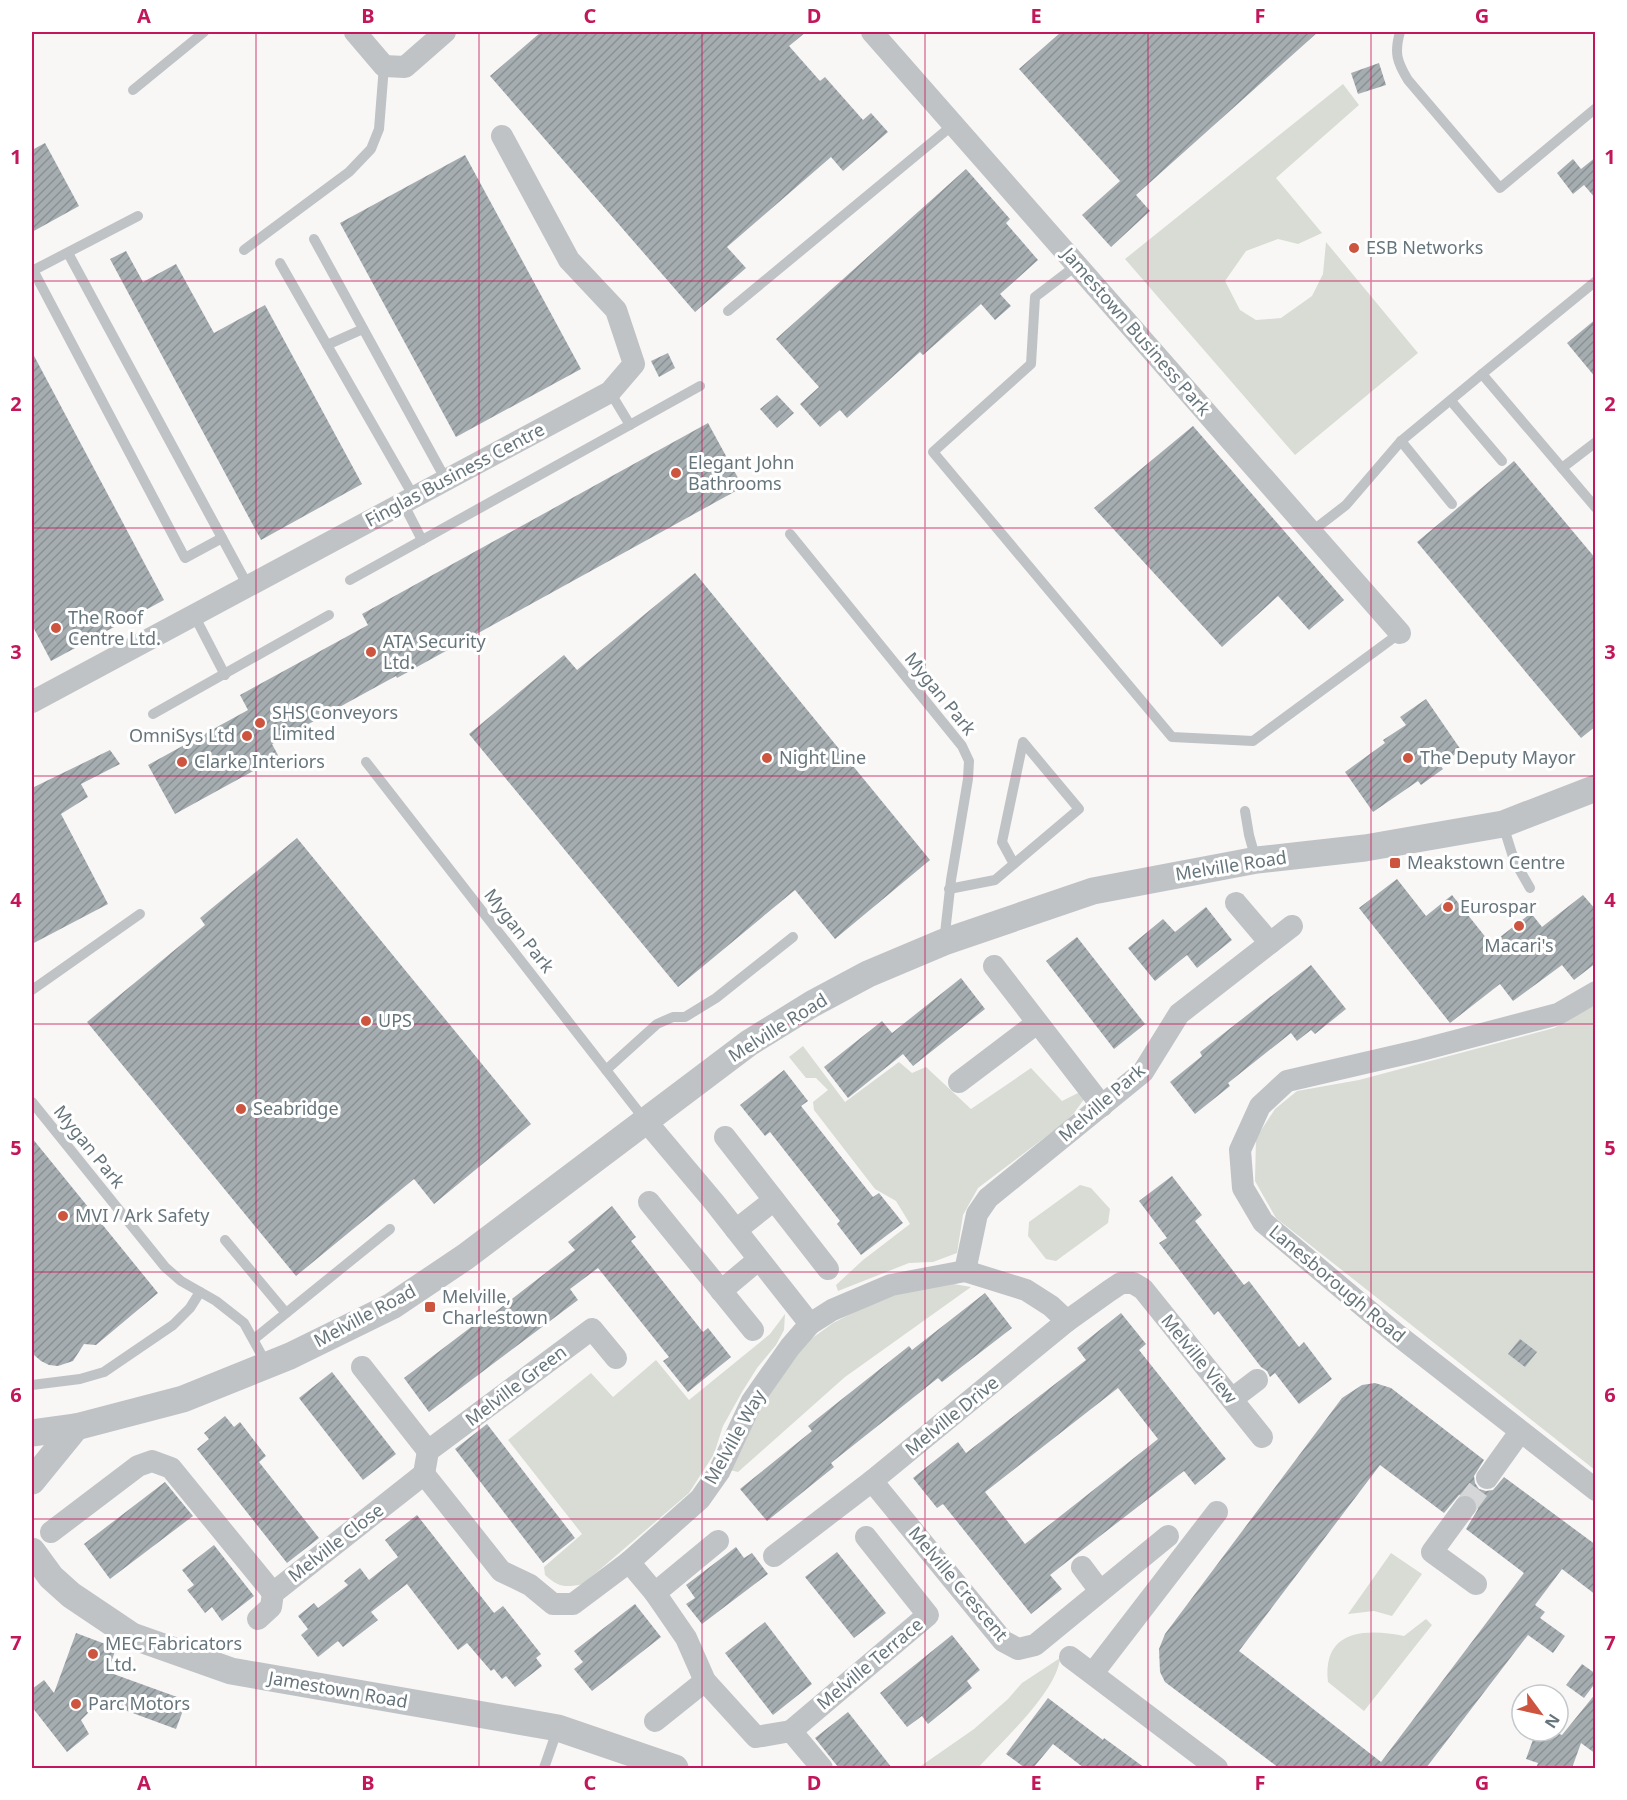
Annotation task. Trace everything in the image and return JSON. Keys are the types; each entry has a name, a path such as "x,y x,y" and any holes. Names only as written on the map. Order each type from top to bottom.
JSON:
{"street":[{"path":"355,32 384,66 405,67 445,32"},
{"name":"Jamestown Business Park","path":"872,32 1400,633"},
{"name":"Finglas Business Centre","path":"32,702 610,392 634,364 616,310 569,260 502,136"},
{"name":"Melville Road","path":"32,1433 76,1427 183,1399 267,1365 392,1306 465,1257 749,1043 812,1004 868,974 944,942 1093,891 1257,860 1365,848 1503,824 1596,788"},
{"path":"1236,903 1270,943"},
{"name":"Melville Park","path":"965,1271 977,1214 988,1198 1143,1072 1179,1014 1292,926"},
{"path":"994,966 1102,1106"},
{"name":"Lanesborough Road","path":"1596,992 1558,1014 1421,1050 1287,1081 1260,1106 1240,1150 1243,1188 1263,1222 1395,1333 1596,1490"},
{"path":"959,1082 1037,1023"},
{"path":"645,1120 810,1324"},
{"path":"725,1137 828,1269"},
{"path":"736,1230 774,1200"},
{"path":"649,1202 753,1330"},
{"path":"721,1291 758,1260"},
{"name":"Melville Way","path":"629,1562 700,1499 719,1472 752,1401 790,1347 810,1324 832,1310 891,1285 965,1271 1026,1290 1051,1306 1067,1322"},
{"name":"Melville Drive","path":"774,1556 872,1481 1067,1322 1121,1283 1133,1283"},
{"name":"Melville View","path":"1133,1283 1143,1289 1262,1437"},
{"name":"Melville Green","path":"428,1451 592,1329 616,1358"},
{"path":"362,1367 428,1451 424,1474 501,1571 530,1585 553,1604 573,1604 629,1562 655,1593 686,1638 705,1681 756,1737 791,1731 822,1768"},
{"path":"1232,1399 1257,1380"},
{"path":"32,1481 76,1427"},
{"path":"1487,1478 1520,1432"},
{"path":"51,1532 138,1466 152,1461 171,1468 273,1593"},
{"name":"Melville Close","path":"258,1619 271,1607 273,1593 424,1474"},
{"name":"Melville Crescent","path":"872,1481 1003,1641 1018,1649 1035,1645 1168,1536"},
{"path":"1465,1508 1432,1552 1476,1584"},
{"path":"1093,1673 1217,1512"},
{"name":"Melville Terrace","path":"791,1731 928,1615 866,1537"},
{"path":"655,1593 718,1541"},
{"name":"Jamestown Road","path":"32,1551 51,1578 71,1595 132,1636 231,1671 558,1728 675,1768"},
{"path":"1082,1567 1100,1591"},
{"path":"1070,1657 1217,1768"},
{"path":"655,1721 705,1681"}],"lane":[{"path":"133,90 204,32"},
{"path":"1400,32 1396,45 1398,63 1408,80 1500,188 1596,108"},
{"path":"244,250 349,172 371,149 379,129 384,66"},
{"path":"728,311 954,124"},
{"path":"138,216 32,271 185,558 222,538"},
{"path":"315,239 446,480"},
{"path":"68,253 248,586"},
{"path":"280,263 327,345 408,500 422,540"},
{"path":"1077,265 1035,297 1031,364 933,452 1172,737 1253,741 1400,633"},
{"path":"1311,532 1346,505 1401,441 1596,281"},
{"path":"327,345 363,329"},
{"path":"1482,374 1596,508"},
{"path":"350,580 700,386"},
{"path":"610,392 630,425"},
{"path":"1450,401 1502,461"},
{"path":"1401,441 1452,504"},
{"path":"1562,468 1596,442"},
{"name":"Mygan Park","path":"790,534 962,746 969,761 949,889 944,942"},
{"path":"194,615 225,675"},
{"path":"153,714 329,615"},
{"path":"949,889 995,880 1014,864 1079,809 1023,741 1002,842 1014,864"},
{"name":"Mygan Park","path":"366,762 645,1120"},
{"path":"1245,811 1249,835 1257,860"},
{"path":"1503,824 1514,860 1530,888"},
{"path":"32,990 140,914"},
{"path":"606,1070 657,1024 673,1017 685,1017 716,998 793,937"},
{"name":"Mygan Park","path":"32,1102 165,1267 181,1281 216,1301 244,1323 267,1365"},
{"path":"254,1339 390,1229"},
{"path":"225,1240 286,1313"},
{"path":"32,1385 80,1379 104,1372 173,1325 200,1292"},
{"path":"544,1768 558,1728"}],"shaded area":[{"path":"1343,84 1359,105 1276,178 1322,233 1298,244 1278,239 1246,251 1225,281 1240,310 1256,320 1281,318 1312,296 1323,274 1326,242 1418,353 1295,455 1125,259"},
{"path":"1595,1005 1595,1470 1276,1218 1255,1181 1256,1138 1275,1109 1297,1091 1359,1080 1554,1028"},
{"path":"803,1046 845,1102 899,1062 912,1073 926,1067 971,1109 1031,1068 1062,1101 1080,1092 1085,1098 1064,1123 978,1188 963,1215 957,1253 933,1262 909,1263 838,1291 836,1285 863,1260 910,1224 896,1201 875,1189 814,1110 813,1102 828,1090 816,1078 806,1078 789,1057"},
{"path":"1080,1185 1091,1188 1110,1209 1108,1223 1056,1261 1046,1259 1028,1236 1029,1222"},
{"path":"948,1283 971,1287 845,1377 738,1472 726,1469 756,1410 785,1368 811,1339 833,1323 890,1294"},
{"path":"785,1314 784,1330 776,1345 757,1368 742,1392 723,1426 714,1454 689,1493 583,1584 562,1586 545,1575 544,1567 582,1534 508,1440 591,1373 613,1397 656,1360 689,1400 770,1334"},
{"path":"1391,1553 1422,1574 1392,1616 1374,1611 1348,1614"},
{"path":"1426,1619 1432,1625 1364,1711 1328,1682 1328,1665 1332,1652 1339,1642 1361,1633 1375,1632 1404,1636"},
{"path":"1060,1658 1057,1671 1039,1701 978,1768 918,1768 974,1729 1008,1699 1022,1683"}],"building":[{"path":"541,32 806,32 789,46 820,81 825,77 863,120 871,113 888,132 843,171 831,157 727,247 746,268 695,312 490,76"},
{"path":"1061,32 1318,32 1136,195 1150,211 1111,247 1082,215 1120,181 1019,69"},
{"path":"1379,63 1386,85 1358,94 1351,73"},
{"path":"45,143 79,206 32,232 32,150"},
{"path":"465,155 581,369 456,437 340,223"},
{"path":"1596,157 1596,199 1584,185 1573,194 1557,173 1573,159 1581,169"},
{"path":"966,169 1010,219 1006,223 1038,260 1000,294 1011,306 995,320 981,304 923,355 920,352 847,418 840,410 820,427 800,404 819,387 776,339"},
{"path":"126,251 143,282 176,264 214,333 265,305 362,484 261,540 110,259"},
{"path":"1596,319 1596,378 1567,343"},
{"path":"32,352 164,600 51,661 32,625"},
{"path":"668,353 675,368 659,377 651,361"},
{"path":"777,395 794,413 777,428 760,409"},
{"path":"708,423 743,487 397,678 396,676 272,744 279,757 175,814 148,765 248,710 240,695 368,625 362,614"},
{"path":"1193,426 1344,600 1309,630 1278,596 1222,647 1094,508"},
{"path":"1514,461 1596,559 1596,726 1581,738 1417,542"},
{"path":"695,573 930,860 835,939 795,890 678,987 469,734 564,655 577,670"},
{"name":"The Deputy Mayor","path":"1426,699 1461,750 1440,765 1443,769 1421,785 1418,781 1373,812 1345,772 1385,743 1383,740 1406,725 1400,717"},
{"path":"110,750 120,764 81,784 88,797 61,814 108,904 32,944 32,788"},
{"path":"297,838 531,1124 434,1204 414,1179 296,1276 87,1022 205,925 200,918"},
{"path":"1397,879 1426,916 1452,895 1491,944 1531,913 1542,927 1583,895 1596,910 1596,963 1574,980 1562,965 1513,1001 1500,984 1450,1023 1359,908"},
{"path":"1206,907 1232,940 1197,968 1187,955 1155,981 1128,948 1163,919 1175,932"},
{"path":"1077,937 1145,1024 1114,1049 1046,961"},
{"path":"1311,965 1346,1009 1315,1034 1311,1030 1297,1041 1291,1033 1228,1083 1230,1086 1195,1114 1170,1082 1202,1056 1200,1052"},
{"path":"961,978 985,1009 913,1066 903,1054 848,1098 824,1067 882,1021 892,1033"},
{"path":"784,1070 808,1101 801,1106 873,1197 879,1193 903,1223 861,1255 837,1224 840,1221 770,1132 765,1136 740,1105"},
{"name":"MVI / Ark Safety","path":"32,1138 158,1293 96,1345 84,1344 73,1361 58,1366 41,1361 34,1355 32,1348"},
{"path":"1172,1176 1202,1215 1195,1221 1244,1285 1249,1281 1299,1347 1304,1342 1332,1379 1299,1404 1275,1373 1270,1377 1261,1367 1218,1311 1214,1315 1159,1243 1167,1238 1139,1201"},
{"path":"612,1206 636,1237 631,1241 703,1332 708,1328 731,1357 688,1392 663,1361 669,1357 598,1268 570,1289 578,1300 429,1412 404,1378 483,1318 485,1320 575,1250 568,1242"},
{"path":"985,1293 1012,1328 942,1382 938,1378 831,1463 834,1467 767,1521 740,1489 812,1431 808,1426 909,1346 912,1350"},
{"path":"1121,1313 1146,1344 1139,1350 1226,1459 1195,1485 1184,1471 1050,1575 1062,1589 1031,1614 943,1504 937,1508 913,1478 958,1442 966,1453 1086,1360 1077,1348","holes":["1118,1388 1158,1439 1025,1544 985,1492"]},
{"path":"1520,1339 1537,1352 1525,1367 1508,1354"},
{"path":"332,1372 396,1454 363,1480 299,1398"},
{"path":"1375,1383 1391,1388 1484,1460 1474,1476 1479,1489 1493,1490 1504,1477 1596,1545 1596,1595 1562,1569 1535,1605 1545,1612 1540,1618 1565,1636 1553,1653 1528,1635 1426,1768 1279,1768 1165,1682 1160,1672 1159,1649 1165,1634 1342,1398 1362,1385","holes":["1380,1465 1444,1513 1459,1495 1467,1494 1473,1497 1478,1502 1478,1509 1466,1529 1524,1573 1381,1762 1239,1651"]},
{"path":"225,1416 234,1427 240,1422 266,1456 259,1462 319,1538 287,1563 197,1449 209,1439 204,1433"},
{"path":"487,1424 575,1538 543,1563 455,1449"},
{"path":"165,1482 193,1516 110,1579 84,1544"},
{"path":"417,1515 494,1613 503,1606 541,1654 536,1658 542,1666 515,1687 506,1676 502,1679 494,1669 491,1671 467,1643 458,1650 407,1584 371,1612 378,1620 343,1647 338,1641 318,1657 301,1635 308,1629 298,1616 314,1603 318,1608 348,1585 344,1581 360,1568 369,1580 398,1557 385,1540"},
{"path":"214,1545 254,1596 222,1621 212,1607 205,1613 187,1590 194,1585 182,1570"},
{"path":"736,1547 744,1558 752,1553 768,1574 702,1624 686,1604 695,1598 686,1585"},
{"path":"837,1552 886,1613 854,1638 805,1577"},
{"path":"635,1604 661,1637 592,1691 574,1669 583,1662 574,1651"},
{"path":"765,1622 812,1684 773,1715 725,1653"},
{"path":"76,1633 116,1648 108,1672 177,1697 176,1702 185,1705 176,1729 100,1701 81,1720 89,1734 67,1752 32,1707 32,1689 44,1680 54,1693"},
{"path":"952,1635 980,1670 967,1681 972,1688 928,1724 922,1716 907,1727 880,1693"},
{"path":"1582,1664 1596,1674 1596,1682 1584,1698 1570,1688 1570,1683 1568,1683"},
{"path":"1596,1693 1596,1754 1581,1743 1572,1768 1536,1768 1538,1763 1526,1759 1532,1743 1570,1743 1570,1725"},
{"path":"1048,1698 1103,1740 1104,1738 1145,1768 1084,1768 1053,1744 1033,1768 1025,1768 1006,1754"},
{"path":"848,1712 892,1768 839,1768 815,1738"}],"tunnel":[{"path":"1465,1507 1487,1478"}],"place":[{"name":"ESB Networks","path":"1354,248"},
{"name":"Elegant John Bathrooms","path":"676,473"},
{"name":"The Roof Centre Ltd.","path":"56,628"},
{"name":"ATA Security Ltd.","path":"371,652"},
{"name":"SHS Conveyors Limited","path":"260,723"},
{"name":"OmniSys Ltd","path":"247,736"},
{"name":"Night Line","path":"767,758"},
{"name":"The Deputy Mayor","path":"1408,758"},
{"name":"Clarke Interiors","path":"182,762"},
{"name":"Meakstown Centre","path":"1395,863"},
{"name":"Eurospar","path":"1448,907"},
{"name":"Macari's","path":"1519,926"},
{"name":"UPS","path":"366,1021"},
{"name":"Seabridge","path":"241,1109"},
{"name":"MVI / Ark Safety","path":"63,1216"},
{"name":"Melville, Charlestown","path":"430,1307"},
{"name":"MEC Fabricators Ltd.","path":"93,1654"},
{"name":"Parc Motors","path":"76,1704"}]}
